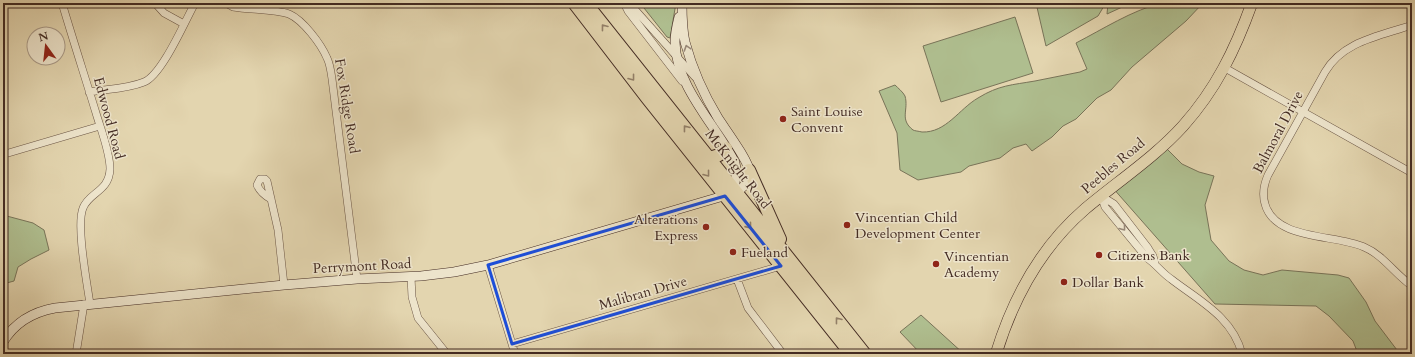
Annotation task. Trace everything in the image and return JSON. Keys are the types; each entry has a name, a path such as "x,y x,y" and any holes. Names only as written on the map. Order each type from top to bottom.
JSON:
{"highway":[{"name":"McKnight Road","path":"574,3 732,192 784,261 839,339 861,353"},
{"name":"McKnight Road","path":"586,3 710,158 732,192"},
{"path":"710,158 719,155 726,148"},
{"path":"749,170 784,261"},
{"name":"McKnight Road","path":"784,261 861,353"},
{"path":"839,339 846,354"}],"main road":[{"name":"Peebles Road","path":"996,354 1013,307 1027,279 1038,262 1068,226 1082,212 1168,141 1205,100 1225,68 1237,43 1252,3"}],"street":[{"name":"Edwood Road","path":"62,3 109,157 110,174 103,187 84,204 80,219 87,304 76,354"},
{"path":"154,3 164,13 184,24"},
{"path":"89,92 136,84 150,79 163,65 195,3"},
{"name":"Fox Ridge Road","path":"226,3 240,8 282,13 294,17 314,37 327,56 332,79 357,279"},
{"path":"624,3 628,11 689,91 726,148 736,167 732,192"},
{"path":"628,3 677,56 700,84"},
{"path":"689,91 677,56 675,37 682,3 682,24 686,43 700,84 749,170 748,181 732,192"},
{"name":"Balmoral Drive","path":"1412,25 1357,44 1342,52 1330,64 1266,179 1263,188 1265,206 1269,215 1278,224 1287,229 1363,246 1377,254 1412,286"},
{"path":"1225,68 1412,173"},
{"path":"5,154 100,126"},
{"name":"Perrymont Road","path":"3,342 16,326 32,314 55,308 284,285 357,279 411,277 454,272 488,265 732,192"},
{"path":"1101,196 1105,207 1148,258 1155,263 1169,278 1213,310 1225,321 1236,337 1242,354"},
{"path":"271,199 278,230 284,285"},
{"name":"Malibran Drive","path":"512,344 737,279 784,261"},
{"path":"488,265 515,354"},
{"path":"411,277 412,297 418,318 447,354"},
{"path":"737,279 748,308 783,354"}],"highlighted area":[{"path":"725,196 781,266 512,344 488,265"}],"green space":[{"path":"640,3 676,3 670,38 667,37"},
{"path":"1036,3 1104,3 1104,6 1098,16 1046,46"},
{"path":"1108,3 1131,3 1107,14"},
{"path":"1161,3 1203,3 1186,21 1132,67 1111,90 1097,98 1076,119 1063,126 1052,137 1032,151 1026,144 1013,148 1000,158 969,166 961,172 918,180 900,170 897,133 879,91 895,85 902,92 906,101 906,122 913,130 922,132 938,129 952,120 978,98 993,90 1080,72 1087,69 1076,43 1128,15"},
{"path":"1015,17 1033,73 941,102 923,46"},
{"path":"1163,145 1182,164 1199,172 1214,176 1205,205 1211,240 1229,261 1244,270 1263,275 1282,270 1338,275 1349,278 1366,302 1375,321 1400,354 1358,354 1353,341 1329,316 1316,306 1215,304 1112,187"},
{"path":"3,215 33,223 44,230 49,250 18,267 14,281 3,284"},
{"path":"921,315 964,354 921,354 900,332"}],"place":[{"name":"Saint Louise Convent","path":"783,119"},
{"name":"Vincentian Child Development Center","path":"847,225"},
{"name":"Alterations Express","path":"706,227"},
{"name":"Fueland","path":"733,252"},
{"name":"Citizens Bank","path":"1099,255"},
{"name":"Vincentian Academy","path":"936,264"},
{"name":"Dollar Bank","path":"1064,282"}]}
